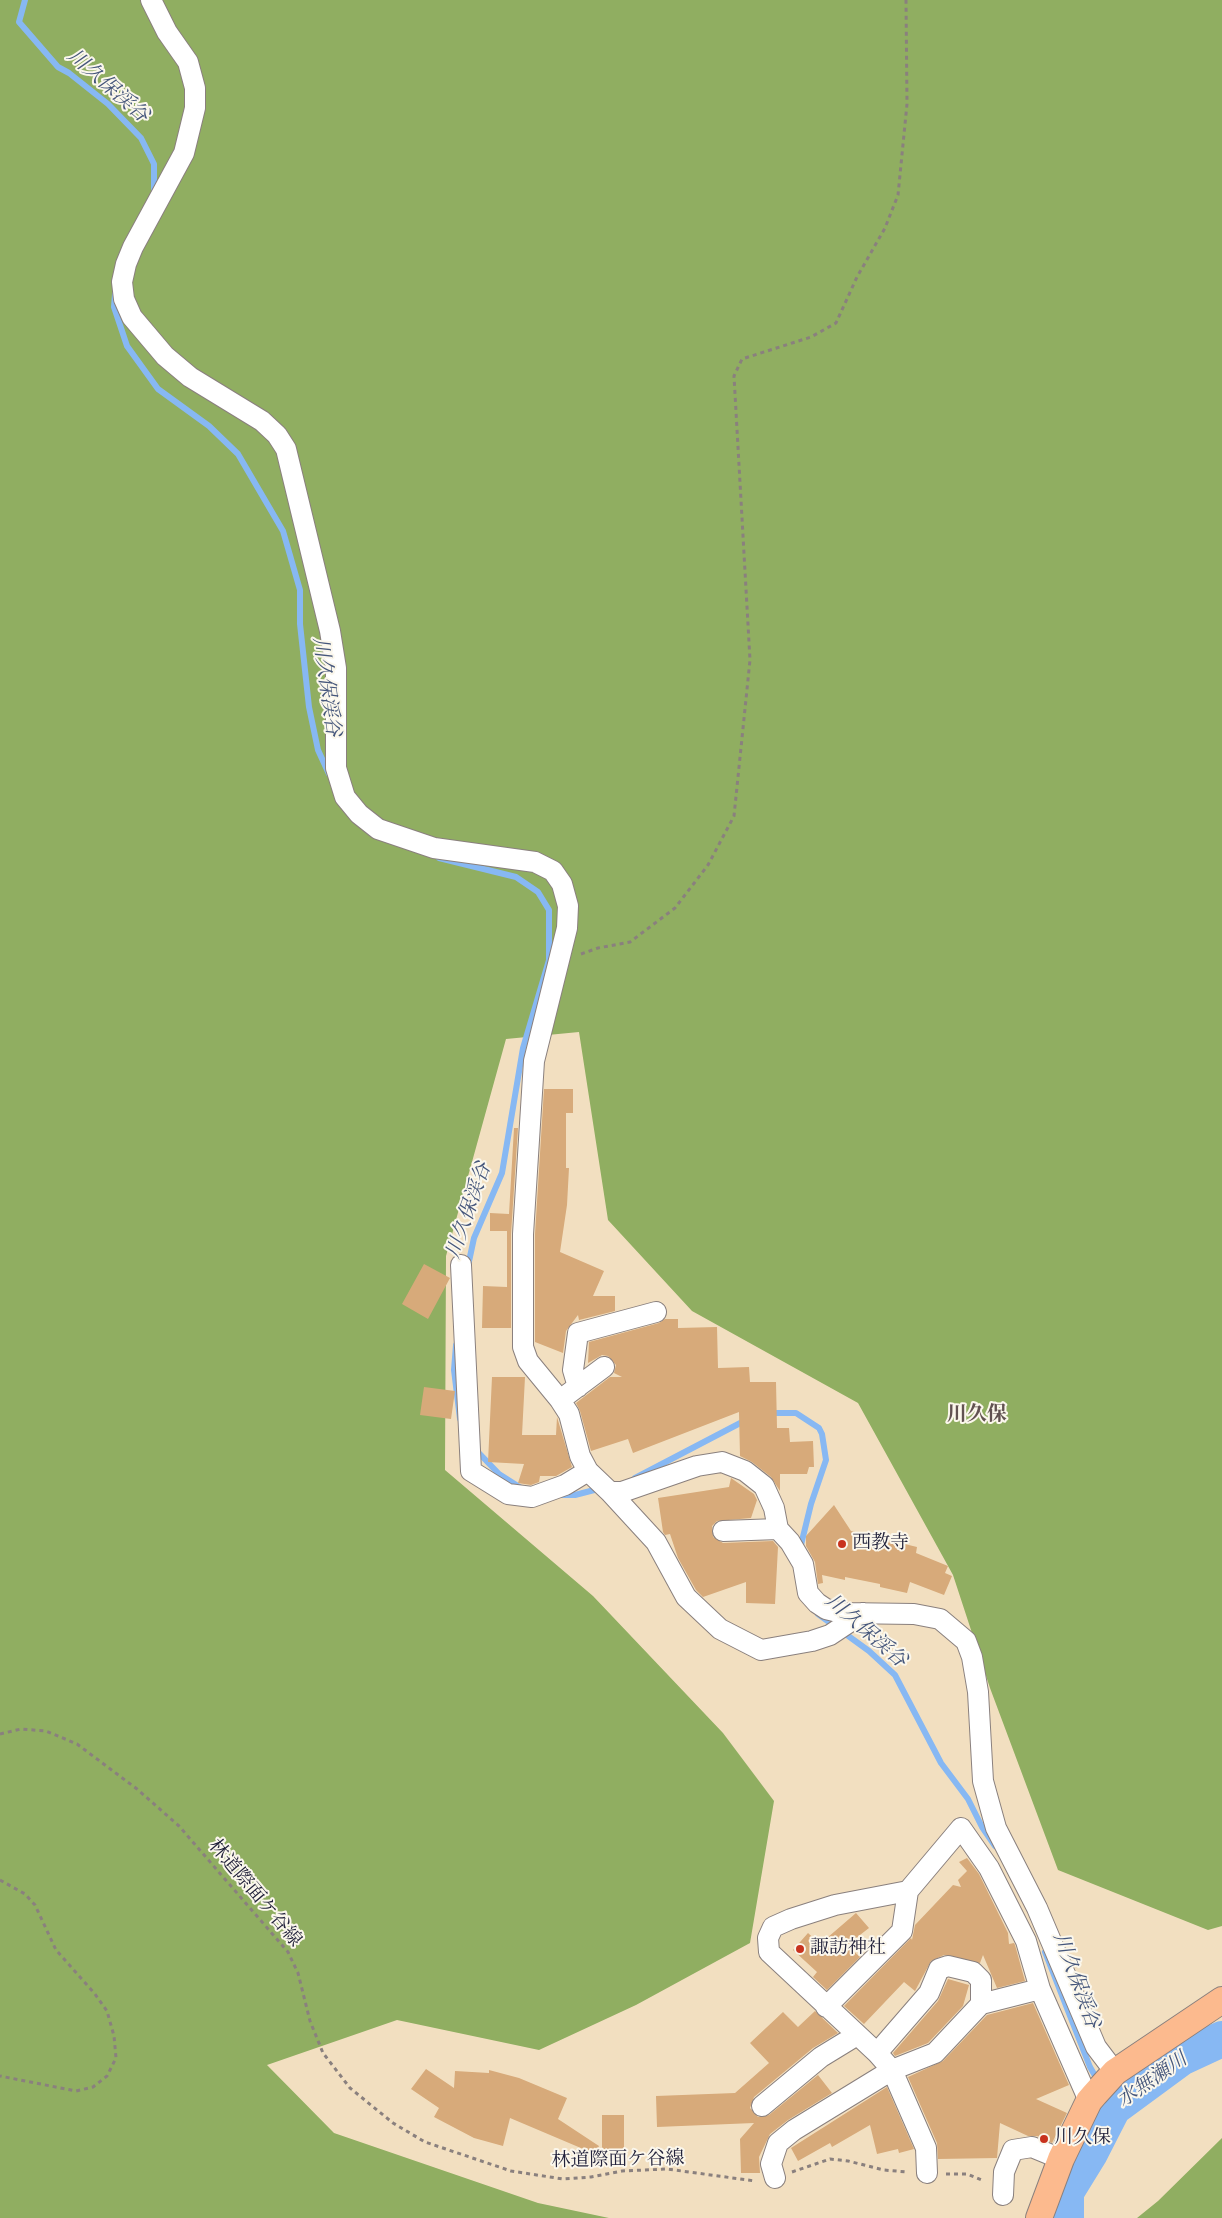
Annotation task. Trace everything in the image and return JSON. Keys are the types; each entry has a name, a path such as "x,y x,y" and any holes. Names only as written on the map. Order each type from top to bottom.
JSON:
{"main road":[{"path":"1039,2218 1062,2159 1102,2086 1222,2000"}],"street":[{"path":"151,0 168,32 188,62 196,88 195,108 184,153 133,247 126,264 122,282 124,300 132,317 165,356 190,377 262,421 277,435 286,449 330,631 336,668 336,768 346,797 359,814 378,829 434,848 535,862 553,871 562,884 568,906 567,928 534,1061 523,1234 523,1347 528,1361 569,1414 580,1456 588,1472 610,1492 656,1542 686,1597 720,1629 761,1650 812,1641 830,1635 863,1613"},
{"path":"460,1265 472,1471 508,1494 532,1497 564,1485 588,1472"},
{"path":"578,1387 573,1370 578,1333 656,1312"},
{"path":"560,1400 604,1367"},
{"path":"610,1492 622,1492 697,1466 722,1462 746,1471 764,1486 774,1508 778,1529 790,1542 803,1564 808,1593 817,1603 826,1609 842,1613 914,1614 940,1620 966,1641 972,1657 978,1692 982,1781 996,1828 1047,1930 1096,2047 1102,2086"},
{"path":"723,1531 778,1529"},
{"path":"826,2007 902,1931 908,1891 961,1828 989,1868 1026,1941 1040,1990 1102,2086"},
{"path":"908,1891 835,1905 773,1927 768,1938 769,1952 877,2053 892,2070 926,2148 927,2173"},
{"path":"1026,1941 1047,1930"},
{"path":"877,2053 930,1993 939,1969 948,1966 973,1972 981,1980 981,2004"},
{"path":"775,2178 771,2164 778,2143 794,2130 892,2070 935,2053 981,2004 1040,1990"},
{"path":"762,2106 821,2057 857,2035"},
{"path":"1003,2195 1004,2172 1013,2150 1032,2147 1062,2159"}],"path":[{"path":"598,948 630,942 675,908 708,865 734,816 750,660 734,376 742,359 811,337 836,323 857,277 885,228 898,195 907,104 906,0"},
{"name":"林道際面ケ谷線","path":"0,1734 21,1729 46,1731 77,1744 137,1789 179,1826 288,1952 298,1973 310,2022 323,2053 350,2088 393,2123 425,2142 512,2172 563,2179 591,2177 622,2171 667,2169 742,2181 764,2182 830,2159 848,2161 884,2170 967,2174 987,2182 1003,2195"},
{"path":"0,1880 25,1894 35,1905 56,1950 107,2011 114,2036 116,2058 107,2076 93,2087 76,2091 0,2076"}],"green space":[{"path":"0,0 1222,0 1222,1926 1208,1930 1058,1870 990,1688 953,1575 858,1403 692,1311 608,1220 579,1032 506,1039 446,1256 445,1470 593,1596 723,1733 774,1801 750,1943 636,2005 539,2050 397,2020 267,2065 334,2133 538,2203 609,2218 0,2218"},
{"path":"1222,2138 1222,2218 1137,2218 1158,2201"}],"building":[{"path":"544,1089 573,1089 573,1113 566,1113 566,1168 569,1168 567,1205 560,1252 604,1271 593,1296 615,1296 615,1311 579,1320 578,1315 566,1331 563,1353 535,1342 535,1234"},
{"path":"514,1128 518,1128 511,1234 511,1328 482,1328 483,1286 507,1287 507,1231 490,1231 490,1213 509,1214"},
{"path":"424,1264 450,1278 428,1319 402,1304"},
{"path":"665,1319 678,1319 678,1328 717,1327 718,1368 749,1367 750,1382 776,1382 777,1428 789,1428 790,1442 813,1441 814,1467 809,1467 807,1474 780,1474 780,1491 771,1477 752,1462 740,1456 739,1412 633,1453 628,1439 591,1451 576,1403 610,1377 622,1377 614,1373 616,1365 608,1356 602,1355 588,1363 589,1342 659,1323"},
{"path":"492,1377 525,1377 522,1435 556,1435 557,1417 572,1467 556,1476 540,1476 539,1482 531,1485 518,1483 524,1464 488,1462"},
{"path":"424,1387 455,1391 451,1419 420,1415"},
{"path":"731,1478 754,1494 757,1500 751,1518 717,1521 712,1526 713,1537 723,1543 773,1541 778,1547 775,1604 746,1603 746,1582 703,1597 696,1590 678,1558 670,1534 665,1535 663,1532 658,1498 729,1487"},
{"path":"834,1505 851,1531 917,1547 916,1553 948,1566 945,1573 952,1576 944,1595 910,1582 907,1593 880,1587 880,1584 845,1577 845,1580 822,1575 823,1583 818,1584 815,1562 806,1546 806,1536"},
{"path":"967,1858 979,1874 1008,1933 1009,1944 1014,1943 1015,1945 1025,1981 997,1988 983,1955 980,1963 944,1955 931,1961 915,1991 904,1982 864,2024 844,2006 911,1938 912,1940 915,1925 953,1885 961,1887 958,1880 967,1871 959,1862"},
{"path":"856,1913 869,1928 847,1945 860,1957 827,1990 813,1977 817,1972 793,1950 808,1933 820,1944"},
{"path":"948,1979 969,1985 963,2006 928,2043 895,2056 893,2053 938,2001"},
{"path":"1033,2003 1069,2085 1036,2099 1067,2113 1052,2143 1037,2136 1028,2136 1000,2123 997,2158 938,2159 937,2143 908,2077 943,2061 987,2015"},
{"path":"815,2011 838,2033 813,2048 754,2097 750,2108 758,2117 769,2115 818,2075 832,2093 788,2120 770,2134 759,2157 760,2173 741,2173 740,2139 754,2123 657,2127 656,2096 735,2093 769,2063 750,2043 783,2012 798,2027"},
{"path":"426,2069 454,2088 455,2071 489,2073 489,2070 519,2078 567,2098 558,2119 599,2146 595,2154 510,2118 503,2146 474,2138 434,2117 439,2108 411,2089"},
{"path":"887,2087 914,2149 899,2153 898,2149 877,2154 870,2125 832,2147 830,2143 798,2161 791,2148"},
{"path":"602,2115 624,2115 624,2149 602,2149"}],"waterway":[{"name":"川久保渓谷","path":"25,0 19,22 58,67 69,73 108,104 141,138 154,164 154,193"},
{"name":"川久保渓谷","path":"115,294 114,307 127,346 158,389 209,426 238,454 283,531 300,590 300,624 309,707 318,750 329,774"},
{"name":"川久保渓谷","path":"439,858 516,877 538,892 549,910 549,960 523,1048 502,1173 474,1238 468,1266"},
{"name":"川久保渓谷","path":"456,1345 454,1370 460,1419"},
{"name":"川久保渓谷","path":"769,1413 796,1413 819,1428 822,1434 826,1460 811,1504 800,1549"},
{"name":"川久保渓谷","path":"635,1478 746,1420"},
{"name":"川久保渓谷","path":"476,1450 499,1474 521,1488"},
{"name":"川久保渓谷","path":"560,1495 575,1495 602,1488"},
{"name":"川久保渓谷","path":"818,1614 869,1651 895,1675 941,1763 968,1799 982,1827 995,1846"},
{"name":"川久保渓谷","path":"1045,1952 1090,2067 1098,2081"},
{"name":"川久保渓谷","path":"1066,2218 1066,2192 1090,2153 1113,2108 1181,2058 1222,2039"},
{"name":"川久保渓谷","path":"1104,2092 1113,2108"}],"place":[{"name":"西教寺","path":"842,1544"},
{"name":"諏訪神社","path":"800,1949"},
{"name":"川久保","path":"1044,2139"}],"district":[{"name":"川久保","path":"977,1416"}],"water label":[{"name":"水無瀬川","path":"1153,2081"}]}
